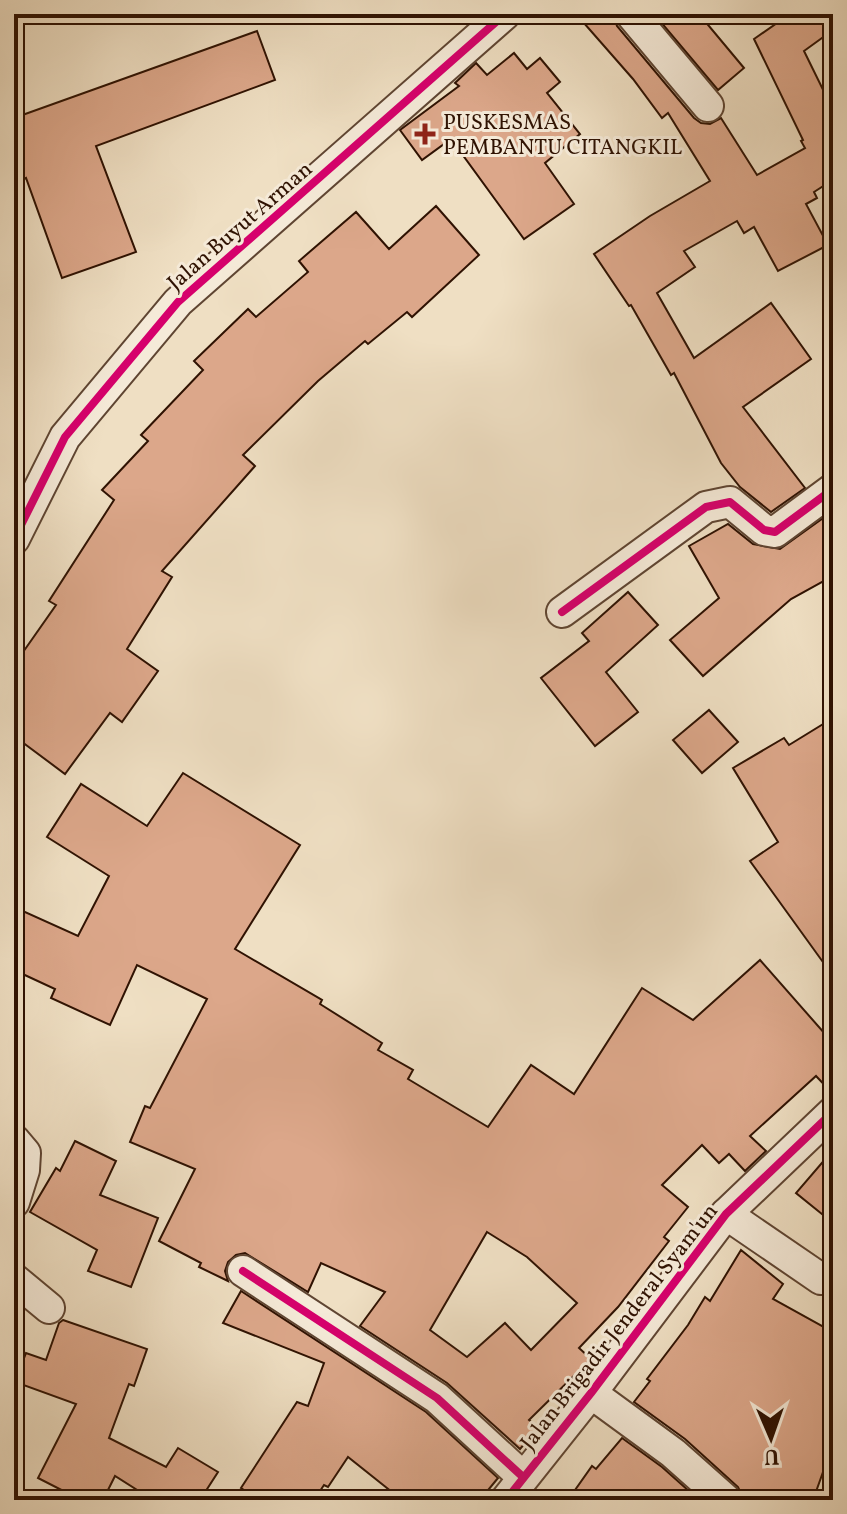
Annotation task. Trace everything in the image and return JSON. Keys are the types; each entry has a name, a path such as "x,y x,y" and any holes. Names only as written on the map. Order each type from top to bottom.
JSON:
{"street":[{"name":"Jalan Buyut Arman","path":"14,539 65,437 178,302 505,14"},
{"path":"631,14 708,106"},
{"path":"562,612 706,507 730,502 764,530 775,532 833,489"},
{"name":"Jalan Brigadir Jenderal Syam'un","path":"514,1488 591,1393 726,1214 833,1112"},
{"path":"14,1140 25,1153 24,1170 14,1202"},
{"path":"726,1214 821,1279"},
{"path":"243,1271 437,1398 514,1488"},
{"path":"14,1279 49,1308"},
{"path":"591,1393 673,1453 726,1500"}],"building":[{"path":"576,14 613,14 617,26 694,118 710,124 721,118 757,175 805,148 754,39 790,14 833,14 833,30 804,51 833,110 833,201 825,185 814,192 817,198 806,204 828,245 778,271 754,227 744,233 737,221 684,251 695,267 657,293 694,358 771,303 811,359 743,407 805,488 771,512 740,487 721,463 674,373 671,375 631,305 594,254 710,181 668,113 662,118 633,79"},
{"path":"654,14 699,14 744,68 718,90"},
{"path":"257,31 275,80 96,146 136,252 62,278 26,178 22,180 14,156 14,118"},
{"path":"514,53 527,69 540,58 560,82 547,93 580,134 545,163 574,204 524,239 451,139 422,160 400,130 459,86 455,83 476,63 487,75"},
{"path":"436,206 479,255 412,317 407,312 368,344 365,341 318,381 243,455 255,466 162,571 172,577 127,649 158,671 122,722 110,713 65,774 14,736 14,665 56,605 49,601 114,500 102,490 148,441 141,435 203,370 194,361 248,309 256,317 308,272 299,261 356,212 389,249"},
{"path":"833,511 833,576 791,599 703,676 670,640 719,598 689,546 728,524 753,544 780,549"},
{"path":"628,592 658,625 606,672 638,712 595,746 541,678 589,641 582,633"},
{"path":"709,710 738,742 702,773 673,740"},
{"path":"833,718 833,976 750,861 778,842 733,768 784,738 789,745"},
{"path":"183,773 300,845 235,949 322,1000 320,1004 382,1043 378,1050 413,1070 408,1079 488,1127 531,1065 574,1094 642,988 693,1020 760,960 833,1043 833,1094 816,1076 750,1136 766,1151 745,1171 729,1154 719,1163 702,1145 662,1185 688,1207 664,1237 669,1241 618,1307 579,1348 591,1359 529,1420 538,1428 520,1449 447,1383 360,1326 385,1292 321,1263 308,1292 245,1253 236,1255 228,1262 225,1271 228,1281 199,1267 201,1263 159,1241 195,1169 130,1142 145,1106 150,1108 207,999 137,965 110,1025 51,998 55,989 14,970 14,907 78,936 109,876 47,837 81,784 147,826","holes":["487,1232 527,1257 577,1303 531,1350 505,1323 467,1357 430,1330"]},
{"path":"75,1141 116,1161 100,1195 158,1218 131,1287 88,1271 97,1250 30,1212 56,1168 60,1171"},
{"path":"833,1150 833,1223 796,1193"},
{"path":"741,1250 783,1284 773,1299 833,1332 833,1444 813,1500 744,1500 738,1487 685,1439 634,1402 705,1297 710,1301"},
{"path":"241,1291 426,1412 498,1478 480,1500 402,1500 348,1457 328,1487 324,1485 314,1500 259,1500 241,1488 297,1402 308,1406 324,1363 223,1323"},
{"path":"63,1320 147,1349 134,1386 129,1384 109,1438 166,1467 178,1448 218,1472 200,1500 153,1500 115,1476 103,1500 81,1500 38,1478 76,1404 15,1382 26,1353 46,1360 59,1323"},
{"path":"622,1438 662,1467 699,1500 568,1500 592,1466 596,1469"}],"cycle path":[{"path":"14,539 65,437 178,302 505,14"},
{"path":"562,612 706,507 730,502 764,530 775,532 833,489"},
{"path":"506,1500 726,1214 833,1112"},
{"path":"243,1271 437,1398 523,1477"}],"place":[{"name":"PUSKESMAS PEMBANTU CITANGKIL","path":"425,134"}]}
